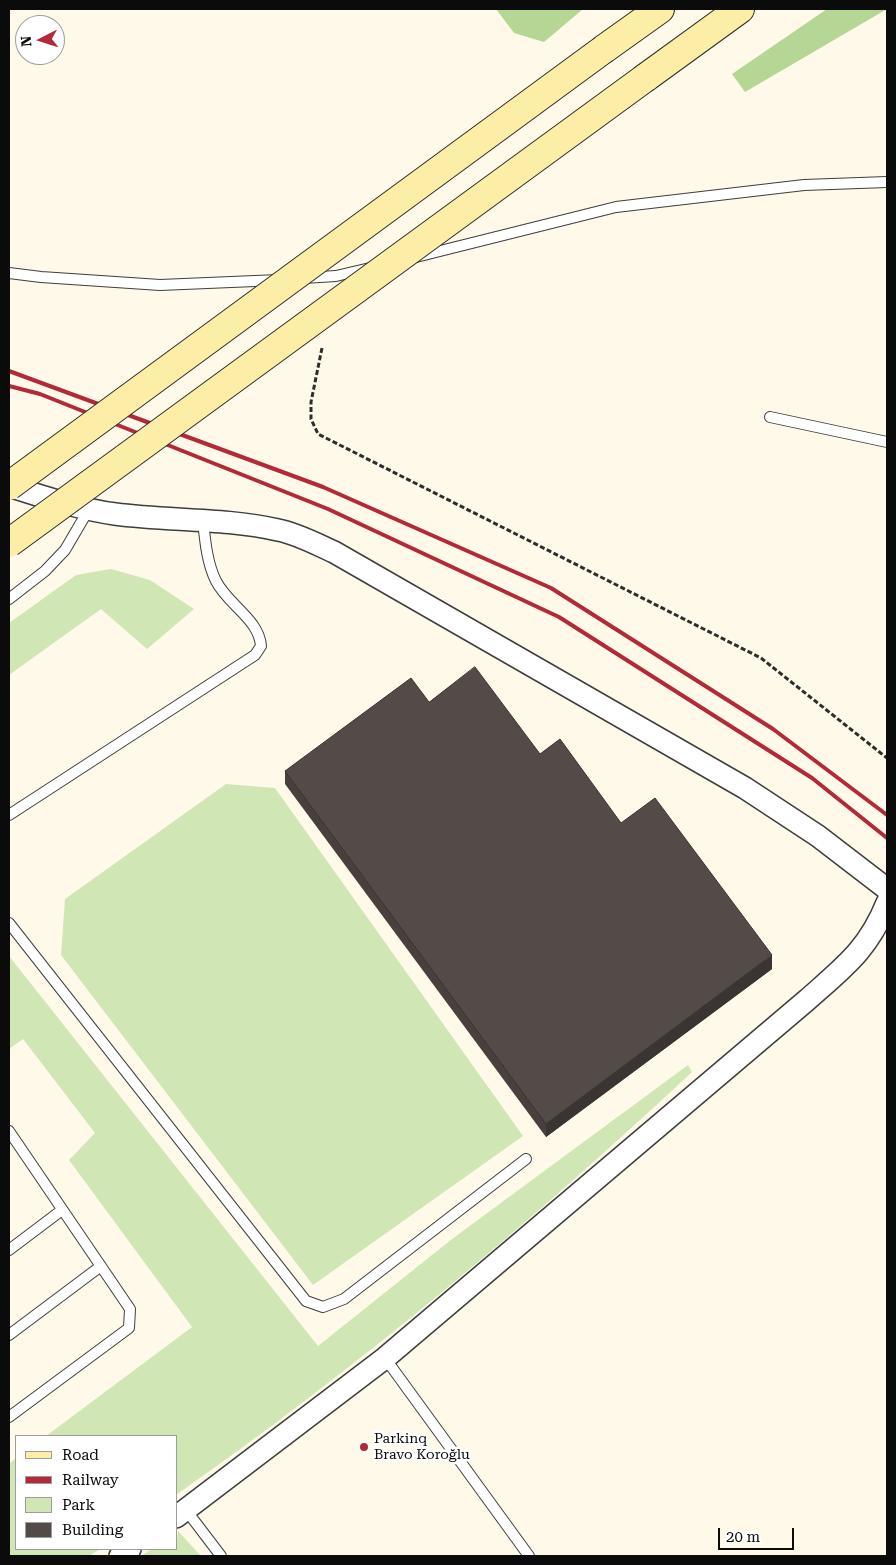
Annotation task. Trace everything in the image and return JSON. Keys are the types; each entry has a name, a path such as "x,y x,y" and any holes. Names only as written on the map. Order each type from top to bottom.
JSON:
{"main road":[{"path":"9,486 660,9"},
{"path":"9,542 740,9"}],"street":[{"path":"9,486 89,509 136,516 278,530 300,536 334,552 745,788 818,836 887,889"},
{"path":"181,1513 385,1358 807,1000 866,945 881,935 887,903"}],"lane":[{"path":"9,273 160,285 336,276 616,207 804,185 887,182"},
{"path":"770,417 887,442"},
{"path":"9,599 45,571 65,550 89,509"},
{"path":"9,815 255,654 261,646 260,633 216,582 205,544 202,521"},
{"path":"9,923 306,1301 324,1307 344,1299 526,1160"},
{"path":"9,1131 130,1309 129,1328 9,1417"},
{"path":"9,1250 62,1210"},
{"path":"9,1335 102,1266"},
{"path":"385,1358 529,1556"},
{"path":"181,1513 221,1556"}],"path":[{"path":"323,344 310,402 311,419 318,434 761,658 887,758"}],"green space":[{"path":"496,9 583,9 544,42 514,33"},
{"path":"827,9 887,9 745,92 732,74"},
{"path":"111,569 150,580 194,609 147,649 101,609 9,675 9,623 76,575"},
{"path":"226,784 275,788 523,1136 313,1285 61,955 65,899"},
{"path":"9,956 318,1346 452,1239 688,1065 692,1072 631,1129 442,1292 311,1396 178,1494 178,1435 47,1435 192,1327 69,1160 95,1133 23,1039 9,1049"},
{"path":"15,1459 15,1550 98,1550 89,1556 9,1556 9,1464"},
{"path":"178,1531 201,1556 141,1556 150,1550 178,1550"}],"building":[{"path":"475,667 540,754 560,739 621,823 655,798 772,955 546,1124 285,771 411,678 429,702"}],"railway":[{"path":"9,371 323,487 551,588 773,729 887,815"},
{"path":"9,386 40,394 328,509 559,617 812,778 887,838"}],"place":[{"name":"Parkinq Bravo Koroğlu","path":"364,1447"}]}
